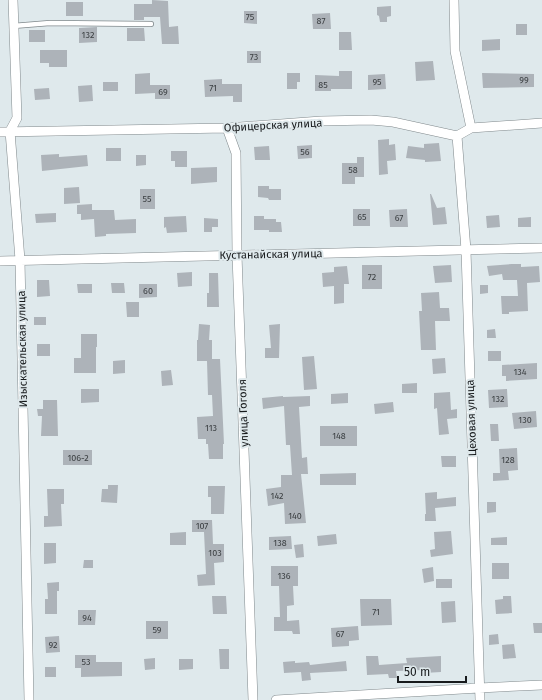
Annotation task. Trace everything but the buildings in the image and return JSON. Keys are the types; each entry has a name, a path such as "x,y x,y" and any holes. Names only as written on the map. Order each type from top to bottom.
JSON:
{"street":[{"name":"Изыскательская улица","path":"13,0 17,118 10,131 20,260 28,700"},
{"path":"454,0 455,51 471,128"},
{"name":"Офицерская улица","path":"0,132 228,128 321,121 372,120 393,122 457,136"},
{"path":"457,136 471,128 542,122"},
{"name":"улица Гоголя","path":"228,128 236,153 253,700"},
{"name":"Цеховая улица","path":"457,136 466,250 480,700"},
{"name":"Кустанайская улица","path":"0,261 238,254 542,248"},
{"path":"276,700 542,685"}],"lane":[{"path":"13,26 50,23 152,24"}]}
